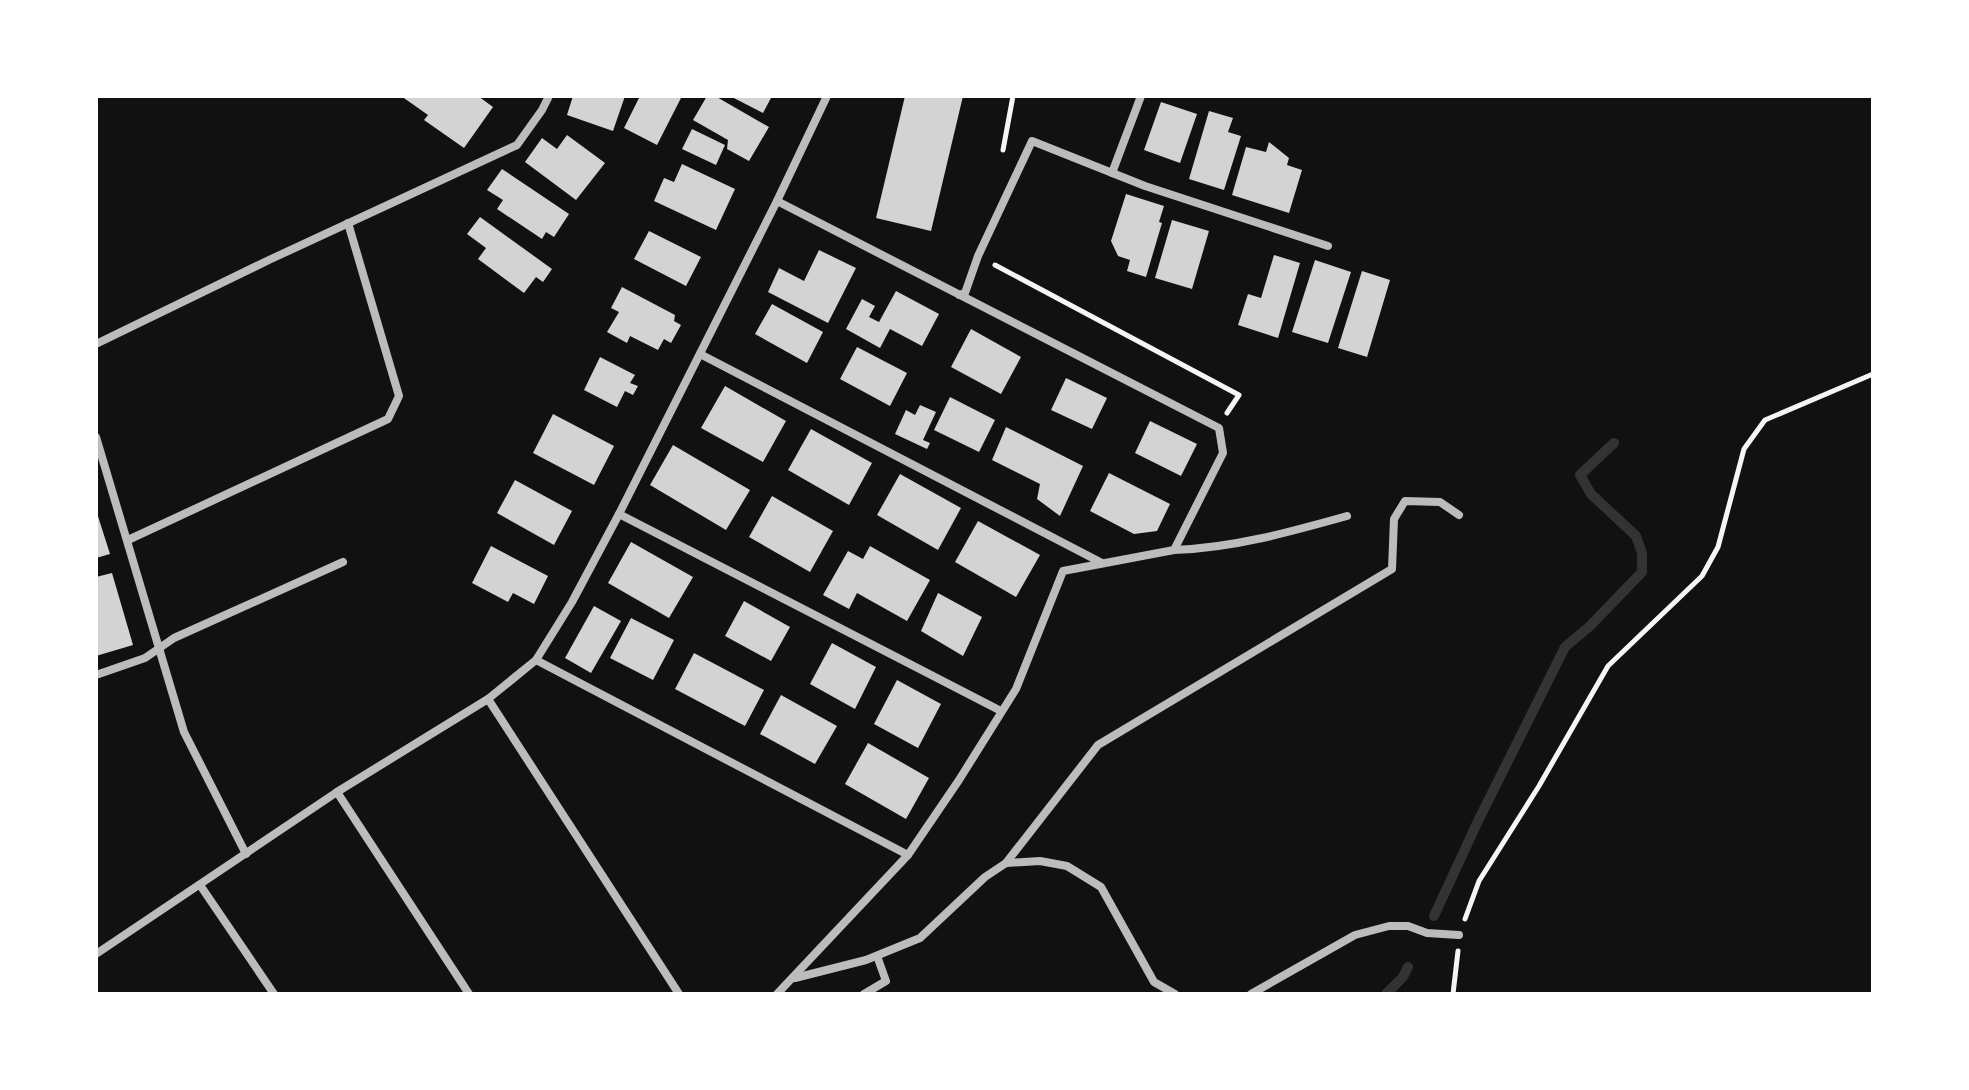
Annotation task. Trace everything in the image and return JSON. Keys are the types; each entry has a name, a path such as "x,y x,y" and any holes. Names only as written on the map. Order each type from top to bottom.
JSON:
{"street":[{"path":"96,344 517,145 549,96"},
{"path":"96,954 337,792 488,699 536,660 572,602 619,514 827,96"},
{"path":"1112,173 1141,96"},
{"path":"959,295 965,293 978,256 1032,141 1196,204 1328,246"},
{"path":"777,201 1219,428 1223,453 1174,550"},
{"path":"128,540 388,419 399,396 348,223"},
{"path":"700,354 1102,563"},
{"path":"96,437 184,732 246,854"},
{"path":"794,978 877,956 920,938 985,877 1006,863 1098,745 1392,569 1394,519 1405,501 1440,502 1459,515"},
{"path":"619,514 1001,711"},
{"path":"777,994 908,855 959,780 1016,689 1063,571 1174,550 1203,549 1270,537 1347,516"},
{"path":"96,675 145,658 159,647 343,562"},
{"path":"536,660 908,855"},
{"path":"488,699 679,994"},
{"path":"337,792 467,991 457,994"},
{"path":"1006,863 1040,861 1067,866 1101,887 1154,982 1175,994"},
{"path":"200,885 274,994"},
{"path":"1251,994 1355,935 1389,926 1408,926 1427,933 1459,935"},
{"path":"864,994 886,981 877,956"}],"path":[{"path":"978,256 1239,395 1219,428"},
{"path":"1453,994 1459,935 1479,881 1539,786 1608,666 1702,576 1718,547 1744,449 1765,420 1873,374"}],"building":[{"path":"401,96 478,96 493,107 464,148 424,120 428,115"},
{"path":"573,96 625,96 613,131 567,115"},
{"path":"640,96 682,96 657,145 624,128"},
{"path":"707,96 715,96 769,127 749,161 727,149 728,140 693,120"},
{"path":"730,96 772,96 763,113"},
{"path":"905,96 963,96 931,231 876,218"},
{"path":"1161,102 1197,114 1180,163 1144,150"},
{"path":"1209,111 1233,118 1228,132 1241,136 1224,190 1189,179"},
{"path":"692,129 725,145 716,165 682,149"},
{"path":"567,135 605,163 576,200 525,162 542,138 557,149"},
{"path":"1269,142 1289,158 1287,165 1302,170 1289,213 1232,195 1246,147 1266,152"},
{"path":"682,164 735,189 716,230 654,201 664,178 674,182"},
{"path":"502,169 569,214 554,237 546,232 542,239 497,209 503,200 487,190"},
{"path":"1126,194 1164,206 1146,277 1127,271 1130,260 1118,256 1111,241"},
{"path":"480,217 552,269 543,282 536,277 524,293 478,259 486,248 467,234"},
{"path":"1172,220 1209,231 1192,289 1155,278"},
{"path":"649,231 701,257 686,286 634,259"},
{"path":"819,250 856,268 828,323 768,292 779,268 804,281"},
{"path":"1274,255 1300,263 1278,338 1238,325 1248,294 1261,298"},
{"path":"1315,260 1351,272 1328,343 1292,332"},
{"path":"1362,271 1390,280 1367,357 1338,348"},
{"path":"622,287 675,315 674,321 681,325 671,343 664,339 658,350 630,336 627,343 607,332 619,312 611,308"},
{"path":"896,291 939,314 922,346 890,329 880,348 846,329 862,299 875,306 869,317 879,322"},
{"path":"772,304 823,332 807,363 755,334"},
{"path":"971,329 1021,357 1001,394 951,367"},
{"path":"857,347 907,373 890,406 840,379"},
{"path":"600,357 635,375 630,383 638,386 633,395 625,391 617,407 584,390"},
{"path":"1066,378 1107,398 1092,429 1051,410"},
{"path":"725,386 786,421 763,462 701,428"},
{"path":"950,397 995,420 979,452 934,430"},
{"path":"920,405 936,412 923,440 930,443 927,449 895,434 906,410 915,415"},
{"path":"553,414 614,446 594,485 533,453"},
{"path":"1150,421 1197,444 1181,476 1135,453"},
{"path":"1006,427 1083,466 1060,516 1037,499 1040,484 992,460"},
{"path":"811,429 872,463 849,505 788,470"},
{"path":"673,445 750,490 726,530 650,485"},
{"path":"1109,473 1170,504 1157,531 1134,534 1090,511"},
{"path":"900,474 961,508 938,550 877,515"},
{"path":"515,480 572,511 554,545 497,513"},
{"path":"772,496 833,531 810,572 749,537"},
{"path":"96,510 110,554 96,558"},
{"path":"978,521 1040,555 1016,597 955,562"},
{"path":"631,542 693,577 669,618 608,583"},
{"path":"491,546 548,576 534,604 513,593 508,602 472,583"},
{"path":"870,546 930,580 907,621 857,593 849,609 823,595 848,551 863,559"},
{"path":"112,573 133,645 96,656 96,577"},
{"path":"938,593 982,617 963,656 921,631"},
{"path":"744,601 790,627 771,661 725,636"},
{"path":"594,606 621,621 591,673 565,658"},
{"path":"631,618 674,640 653,680 610,658"},
{"path":"832,643 876,667 855,709 810,684"},
{"path":"694,653 764,690 745,726 675,689"},
{"path":"897,680 941,704 918,748 874,724"},
{"path":"781,695 837,726 815,764 760,734"},
{"path":"868,743 929,778 906,819 845,784"}],"waterway":[{"path":"1434,916 1565,647 1590,626 1642,572 1642,553 1636,536 1591,494 1580,475 1614,443"},
{"path":"1386,994 1403,977 1408,967"}]}
